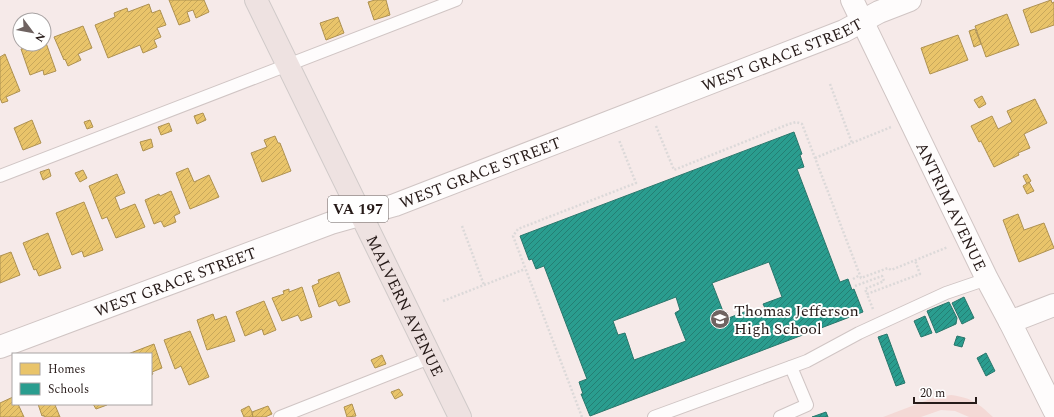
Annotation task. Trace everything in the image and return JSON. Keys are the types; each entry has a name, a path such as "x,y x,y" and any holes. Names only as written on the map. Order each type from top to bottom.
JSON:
{"main road":[{"name":"MALVERN AVENUE","path":"256,0 432,357 460,417"}],"street":[{"name":"ANTRIM AVENUE","path":"852,0 987,279 1054,410"},
{"name":"WEST GRACE STREET","path":"0,347 330,223 395,205 844,31 879,12 910,0"},
{"path":"1010,322 1054,305"}],"lane":[{"path":"0,176 456,0"},
{"path":"654,417 807,361 859,333 946,293 987,279"},
{"path":"280,417 432,357"},
{"path":"780,417 808,405 791,367"}],"path":[{"path":"830,84 852,143"},
{"path":"655,124 674,170 796,122 802,124 861,278 888,268 891,270 952,246"},
{"path":"815,158 894,126"},
{"path":"582,417 513,236 518,229 636,183 618,138"},
{"path":"462,226 484,285"},
{"path":"867,294 920,274 915,260"},
{"path":"443,301 525,269"},
{"path":"852,279 860,275"},
{"path":"856,286 882,276 884,281 865,289 874,311"}],"shaded area":[{"path":"951,395 974,402 993,417 969,417 955,411 941,410 921,417 883,417 933,398"}],"building: Homes":[{"path":"169,0 204,0 209,12 196,18 193,10 187,12 190,21 179,25"},
{"path":"375,0 386,0 390,15 374,20 368,2"},
{"path":"1051,0 1052,3 1054,2 1054,25 1031,33 1023,10"},
{"path":"149,4 152,13 160,10 166,25 157,28 161,37 154,40 157,47 143,53 140,45 108,58 95,25 115,17 114,13 127,8 128,12"},
{"path":"1007,14 1019,45 986,57 975,26"},
{"path":"338,17 344,33 326,40 320,23"},
{"path":"83,26 92,48 78,54 81,60 68,66 54,37"},
{"path":"975,29 981,44 974,47 969,31"},
{"path":"958,35 968,60 930,74 921,48"},
{"path":"22,52 49,52 56,71 44,75 43,70 30,75"},
{"path":"5,54 20,91 6,97 8,101 2,103 0,98 0,57"},
{"path":"982,96 986,104 979,108 974,100"},
{"path":"1035,99 1047,123 1024,134 1030,148 994,167 981,141 979,142 971,126 992,116 998,129 1012,122 1007,111"},
{"path":"203,113 206,120 197,124 194,116"},
{"path":"32,120 41,143 23,150 14,128"},
{"path":"90,120 93,127 87,129 84,122"},
{"path":"169,123 172,131 161,135 158,127"},
{"path":"275,136 278,143 280,143 291,171 262,182 251,153 267,147 264,140"},
{"path":"151,139 153,147 143,151 140,142"},
{"path":"188,168 194,182 209,175 219,197 190,209 176,173"},
{"path":"49,169 51,176 43,180 40,172"},
{"path":"83,170 87,178 80,182 75,173"},
{"path":"117,174 125,193 115,197 120,210 135,204 145,227 116,238 107,217 102,219 89,186"},
{"path":"1027,174 1031,181 1027,184 1023,176"},
{"path":"1029,182 1034,191 1027,194 1023,186"},
{"path":"171,191 180,213 174,216 176,222 164,227 161,221 154,224 145,200"},
{"path":"84,202 103,250 84,257 82,251 72,255 56,213"},
{"path":"1018,214 1024,230 1044,223 1054,248 1019,262 1003,220"},
{"path":"48,233 61,268 39,276 36,269 34,270 23,243"},
{"path":"11,252 20,275 0,283 0,256"},
{"path":"339,272 350,302 339,306 336,300 319,307 312,286 319,283 318,280"},
{"path":"302,287 312,317 301,321 298,315 282,321 272,298 284,294 283,291 289,289 289,292"},
{"path":"264,301 276,330 264,335 262,329 245,336 236,312"},
{"path":"213,314 215,320 226,316 235,341 207,350 197,320"},
{"path":"190,331 209,377 189,385 181,366 175,369 164,340"},
{"path":"154,344 162,368 152,372 152,353 131,353"},
{"path":"382,355 386,364 375,368 371,360"},
{"path":"399,389 403,395 395,399 391,392"},
{"path":"12,397 12,405 18,405 24,417 0,417 0,403"},
{"path":"352,404 356,416 347,417 344,407"},
{"path":"38,405 55,405 60,417 44,417 44,415 42,416"},
{"path":"94,405 107,405 96,409"},
{"path":"249,406 253,417 244,417 241,410"},
{"path":"268,406 272,414 265,417 253,417 252,412"}],"building: Schools":[{"path":"794,132 802,154 800,155 804,167 797,169 840,282 848,279 852,290 854,289 863,312 590,416 581,394 583,394 579,382 587,379 544,266 536,269 532,259 529,260 520,236","holes":["769,262 782,297 763,304 766,310 754,315 752,309 726,319 712,283","676,297 680,310 675,313 686,341 634,360 625,333 618,335 613,321"]},
{"path":"964,297 974,318 962,324 952,303"},
{"path":"949,302 957,318 956,324 936,333 927,311"},
{"path":"925,316 932,333 921,337 914,321"},
{"path":"887,334 905,383 896,386 878,337"},
{"path":"957,336 965,338 962,347 954,345"},
{"path":"986,353 995,371 986,376 977,358"},
{"path":"826,412 828,417 812,417"}],"place":[{"name":"Thomas Jefferson High School","path":"720,319"}]}
